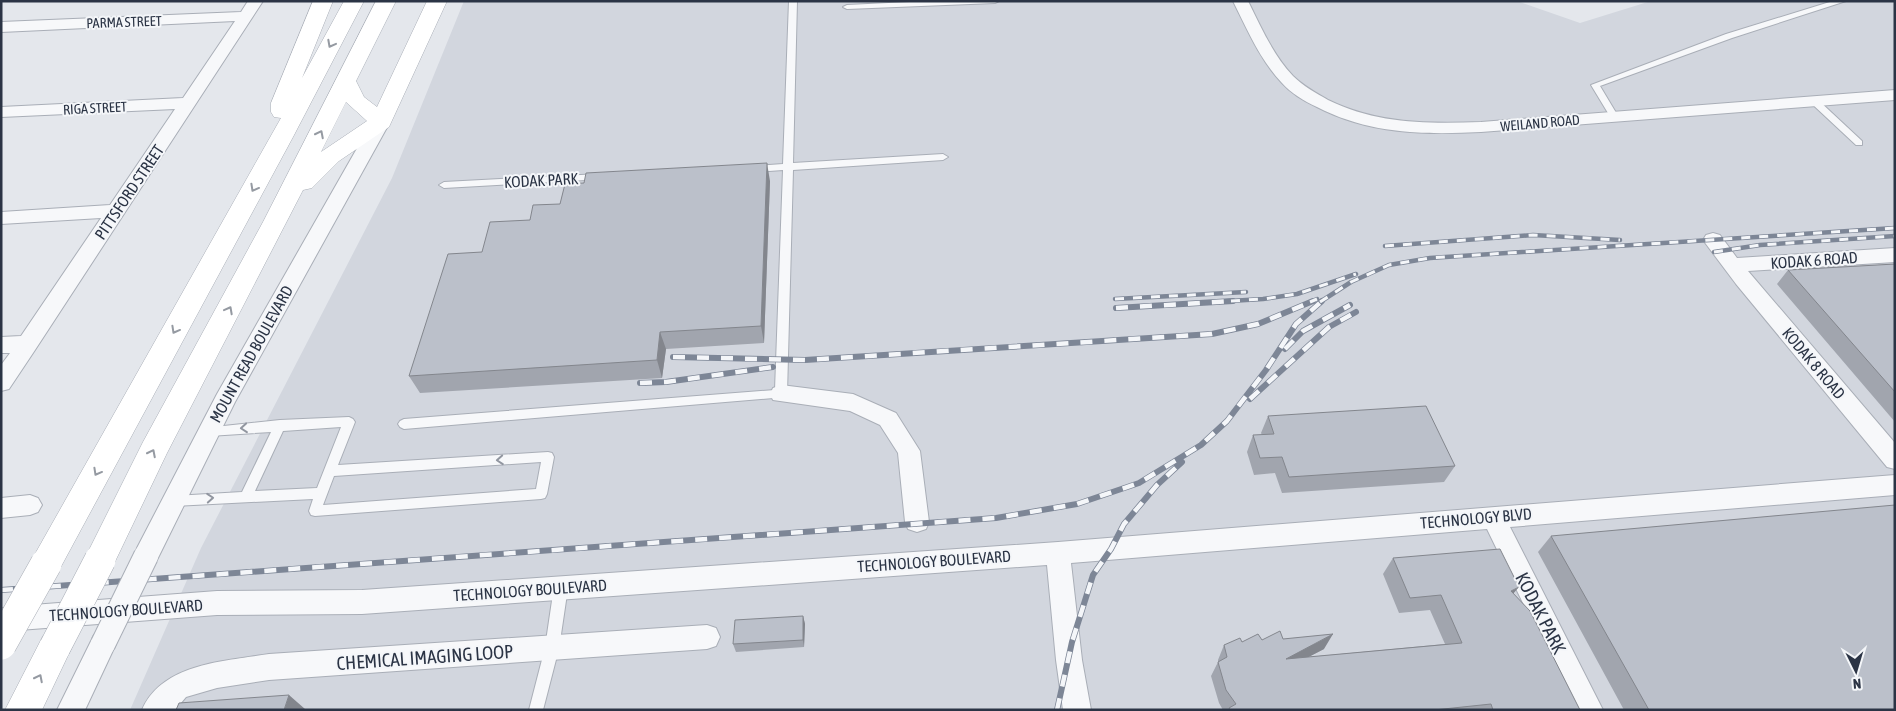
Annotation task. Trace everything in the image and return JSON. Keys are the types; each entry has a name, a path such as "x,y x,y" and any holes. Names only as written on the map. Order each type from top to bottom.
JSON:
{"main road":[{"path":"282,137 282,103 323,1"},
{"path":"1,644 282,137 354,1"},
{"path":"23,710 100,560 153,451 275,222 386,1"},
{"name":"MOUNT READ BOULEVARD","path":"380,122 437,1"},
{"path":"275,222 309,176 331,156 380,122 355,100 346,82"}],"street":[{"name":"WEILAND ROAD","path":"1240,1 1277,66 1289,81 1306,94 1343,114 1393,127 1429,130 1895,95"},
{"name":"PARMA STREET","path":"1,27 251,9"},
{"name":"PITTSFORD STREET","path":"1,383 251,9"},
{"name":"RIGA STREET","path":"1,112 189,103"},
{"name":"MOUNT READ BOULEVARD","path":"71,710 209,431 380,122"},
{"path":"1,218 116,212"},
{"name":"KODAK 8 ROAD","path":"1714,240 1743,279 1895,460"},
{"name":"KODAK 6 ROAD","path":"1734,266 1895,255"},
{"path":"1,345 28,344"},
{"path":"781,394 853,404 888,419 909,451 916,522"},
{"name":"TECHNOLOGY BLVD","path":"1058,554 1895,484"},
{"path":"1,508 30,505"},
{"name":"KODAK PARK","path":"1493,517 1589,710"},
{"path":"1058,554 1069,660 1077,710"},
{"name":"TECHNOLOGY BOULEVARD","path":"1,619 217,603 362,602 1058,554"},
{"name":"CHEMICAL IMAGING LOOP","path":"156,710 178,687 226,673 269,667 706,637"}],"lane":[{"path":"404,424 781,394 792,1"},
{"path":"847,7 995,1"},
{"path":"1614,116 1595,85 1729,36 1842,1"},
{"path":"1814,101 1859,143"},
{"path":"739,170 943,158"},
{"name":"KODAK PARK","path":"444,185 612,176"},
{"path":"209,431 349,422 321,493 315,511 541,494 548,457 330,471"},
{"path":"246,496 280,425"},
{"path":"174,501 321,493"},
{"path":"536,710 552,648 561,587"}],"shaded area":[{"path":"464,1 1517,1 1580,23 1651,1 1895,1 1895,710 130,710 201,548 392,178"}],"building":[{"path":"767,163 761,326 660,332 657,360 409,376 448,254 482,252 490,222 530,220 533,205 560,204 565,184 584,183 586,173"},
{"path":"1895,264 1895,392 1788,270"},
{"path":"1426,406 1455,466 1289,477 1282,457 1260,458 1253,435 1274,434 1268,416"},
{"path":"1895,505 1895,710 1649,710 1551,536"},
{"path":"1500,549 1519,587 1511,591 1530,611 1580,710 1493,710 1491,704 1434,710 1230,710 1229,708 1236,704 1226,690 1218,662 1227,657 1224,645 1240,638 1242,642 1258,634 1262,640 1280,631 1283,639 1333,634 1286,659 1462,643 1441,595 1410,598 1393,558"},
{"path":"803,616 803,640 733,644 735,620"},
{"path":"289,695 284,710 176,710 179,703"}],"railway":[{"path":"1320,302 1351,282 1389,265 1430,258 1895,228"},
{"path":"1385,246 1533,235 1620,240"},
{"path":"1714,252 1760,245 1895,236"},
{"path":"1213,302 1263,299 1297,294 1356,274"},
{"path":"1115,299 1246,292"},
{"path":"1310,302 1317,299"},
{"path":"1116,308 1233,301"},
{"path":"673,357 805,360 1212,334 1258,324 1313,301"},
{"path":"1,590 996,518 1077,504 1139,483 1201,445 1227,421 1266,370 1296,324 1322,301"},
{"path":"1285,349 1303,331 1350,305"},
{"path":"1250,399 1329,327 1356,312"},
{"path":"640,383 666,382 773,367"},
{"path":"1057,710 1072,642 1093,575 1111,549 1124,524 1157,485 1182,462"}]}
